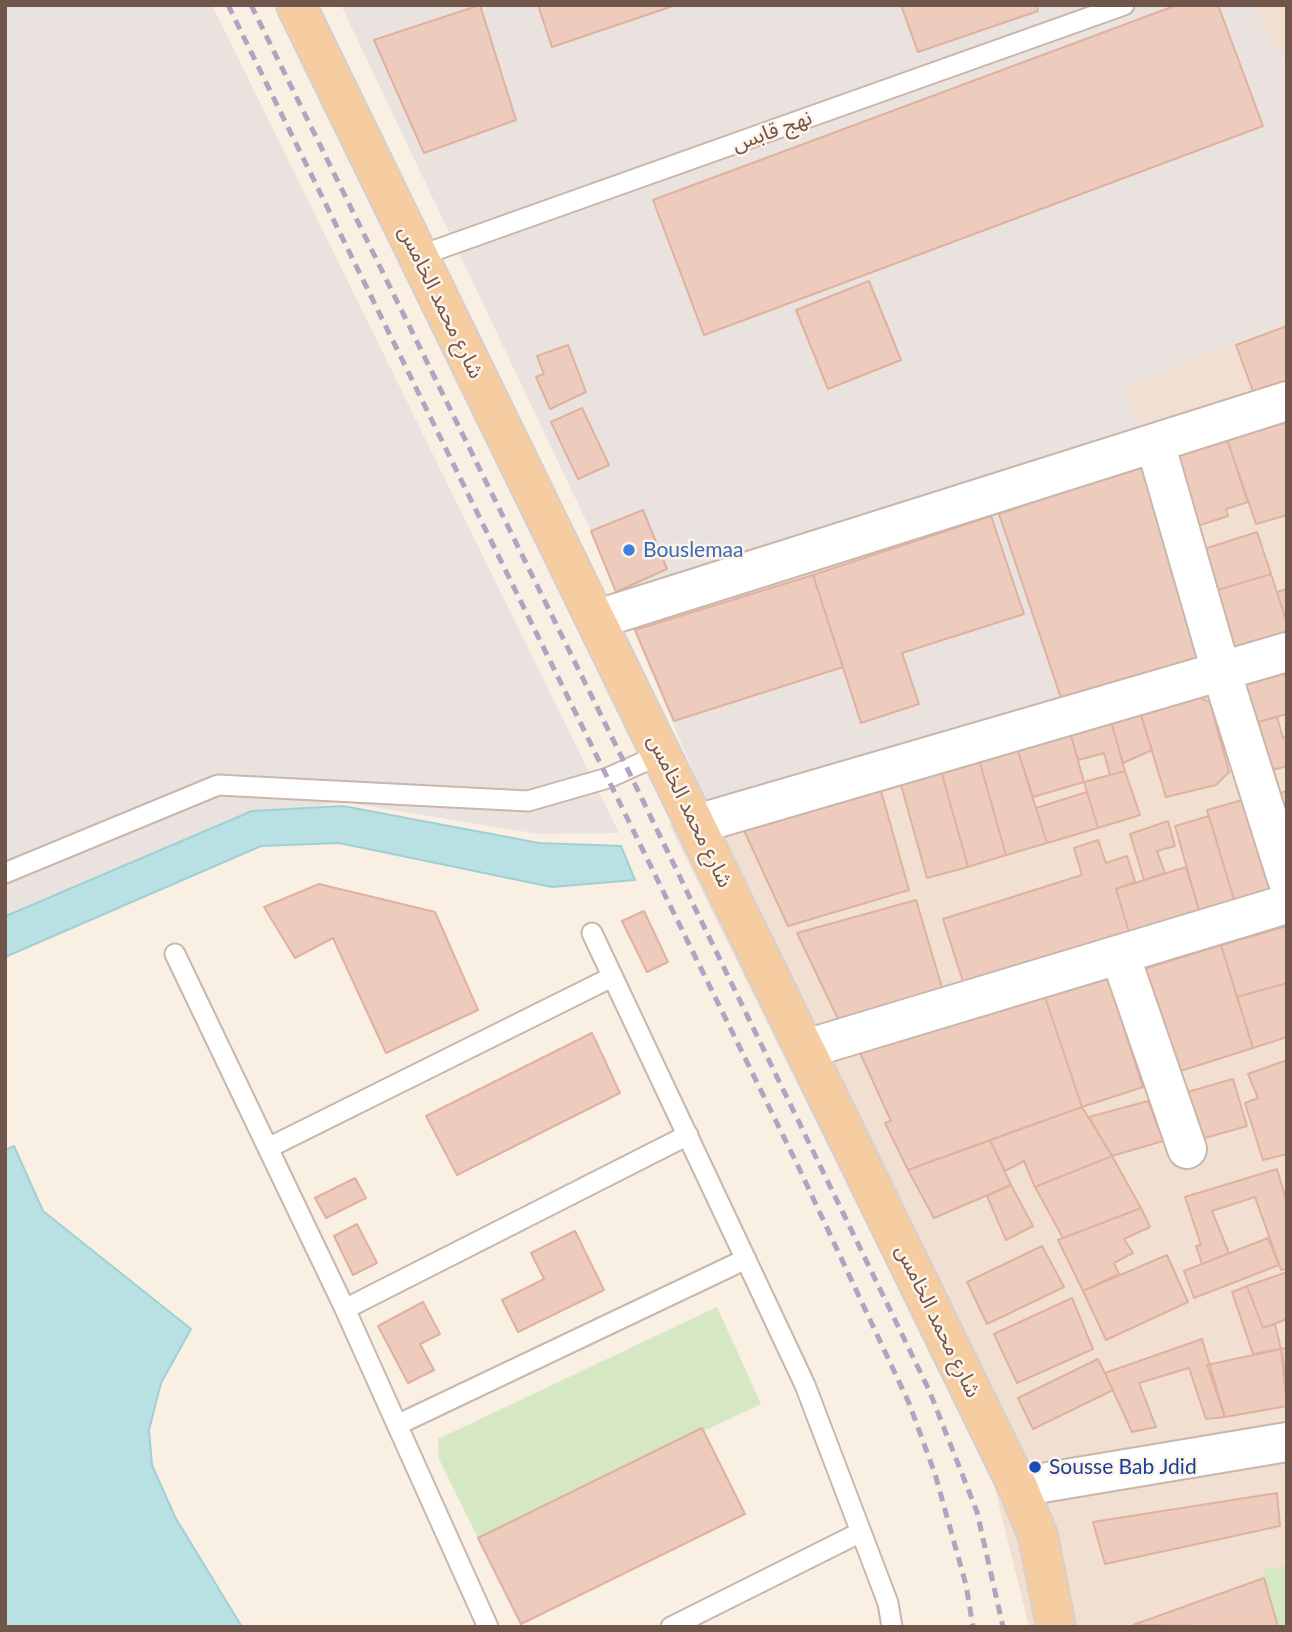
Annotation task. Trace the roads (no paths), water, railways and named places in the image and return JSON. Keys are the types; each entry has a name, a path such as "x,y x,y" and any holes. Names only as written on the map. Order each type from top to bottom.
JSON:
{"main road":[{"name":"شارع محمد الخامس","path":"296,5 663,753 1018,1487 1038,1535 1056,1627"},
{"path":"1038,1535 1084,1627"}],"street":[{"path":"597,619 1287,401"},
{"path":"1155,443 1221,671 1287,879"},
{"path":"697,824 1287,652"},
{"path":"806,1049 1287,904"},
{"path":"1120,955 1188,1149"},
{"path":"1018,1487 1287,1442"}],"lane":[{"name":"نهج قابس","path":"419,256 1124,5"},
{"path":"5,873 218,785 528,801 608,779 663,753"},
{"path":"592,933 806,1385 888,1603 892,1627"},
{"path":"175,954 345,1309 488,1627"},
{"path":"268,1148 612,977"},
{"path":"345,1309 688,1135"},
{"path":"397,1425 746,1259"},
{"path":"671,1627 861,1532"}],"water":[{"path":"343,806 539,843 621,846 635,880 552,887 339,843 261,846 5,957 6,916 252,811"},
{"path":"14,1146 43,1211 191,1329 161,1383 149,1430 152,1465 175,1517 242,1627 5,1627 5,1150"}],"railway":[{"path":"228,5 798,1166 909,1403 935,1474 966,1585 973,1627"},
{"path":"251,5 627,768 929,1390 977,1512 1003,1627"}],"place":[{"name":"Bouslemaa","path":"629,550"},
{"name":"Sousse Bab Jdid","path":"1035,1467"}]}
